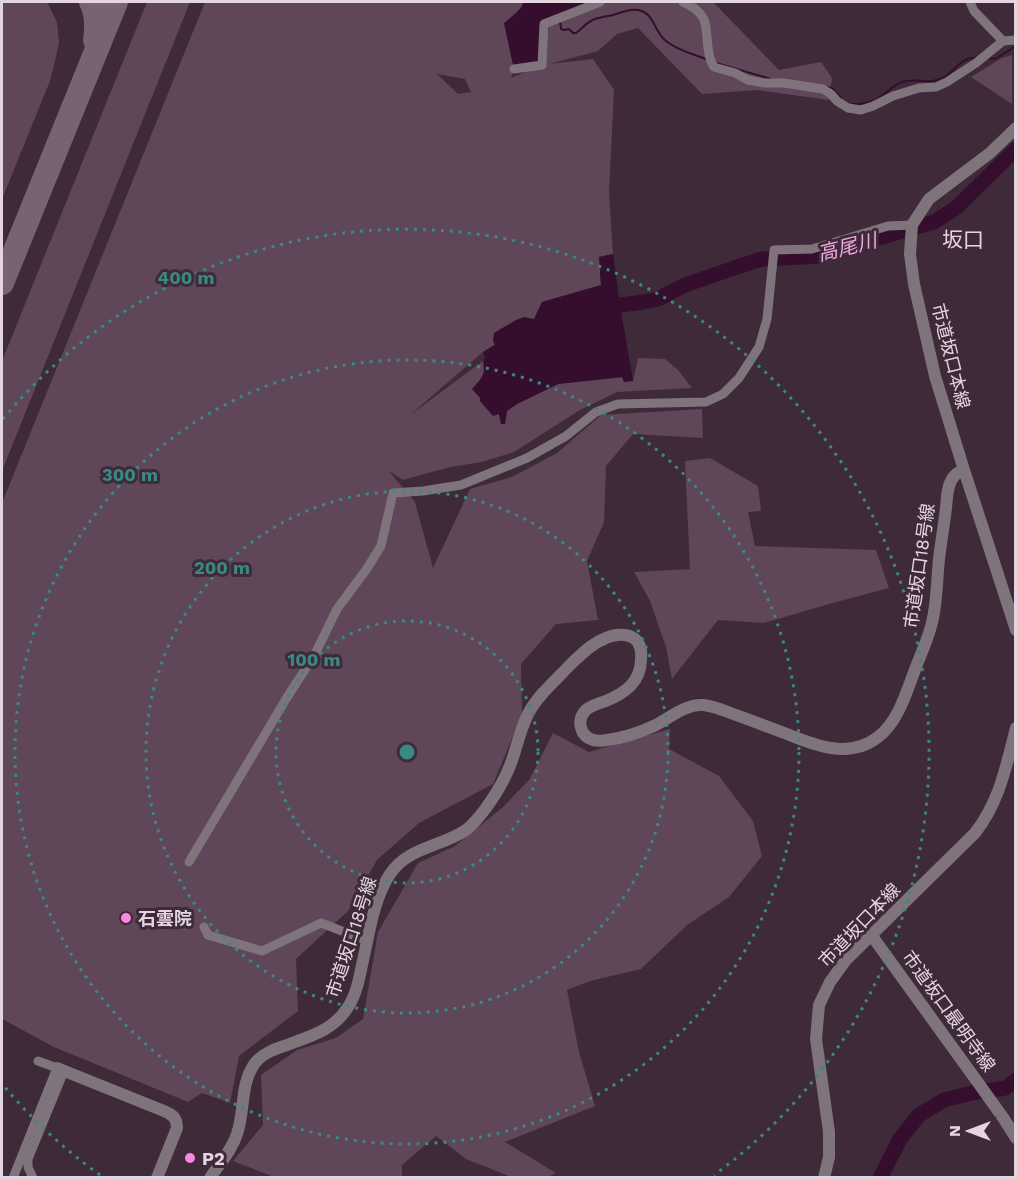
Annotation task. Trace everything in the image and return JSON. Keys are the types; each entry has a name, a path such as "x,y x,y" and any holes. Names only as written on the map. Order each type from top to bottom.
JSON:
{"street":[{"path":"514,69 542,65 544,24 600,2"},
{"path":"683,2 695,8 704,18 709,61 714,67 735,73 748,80 823,89 848,108 861,110 919,88 936,87 947,82 1003,41 1016,40"},
{"path":"970,2 974,11 1003,41"},
{"name":"市道坂口本線","path":"1016,128 990,153 929,199 912,225 910,254 914,284 935,376 963,470 1016,630"},
{"path":"189,862 315,654 337,609 381,546 393,493 461,485 527,458 566,436 596,412 618,404 706,402 723,394 739,378 759,347 767,319 774,250 812,249 888,226 912,225"},
{"name":"市道坂口18号線","path":"210,1178 236,1138 241,1120 244,1088 256,1062 276,1048 327,1029 338,1021 353,1000 381,892 392,871 414,852 456,835 475,822 506,776 528,713 584,652 597,642 609,636 621,635 635,638 641,650 641,665 634,683 625,692 595,705 582,715 580,722 583,734 587,738 612,740 636,733 662,722 681,710 699,705 726,711 831,749 860,747 877,738 898,710 930,629 935,607 949,489 953,477 963,470"},
{"name":"市道坂口本線","path":"824,1178 829,1157 829,1132 816,1039 819,1005 830,982 846,960 975,833 986,819 1001,783 1016,728"},
{"path":"204,927 208,935 262,951 321,922 368,941"},
{"name":"市道坂口最明寺線","path":"872,936 1016,1138"},
{"path":"38,1061 175,1117 177,1128 158,1178"},
{"path":"13,1178 61,1069"},
{"path":"33,1178 28,1167 28,1159 61,1069"}],"shaded area":[{"path":"2,2 47,2 57,22 59,42 50,81 2,199"},
{"path":"147,2 190,2 2,471 2,361"},
{"path":"205,2 523,2 521,8 504,23 514,69 511,78 542,65 550,22 593,4 713,2 779,70 821,62 832,78 829,100 757,90 702,94 638,28 617,34 598,51 549,64 593,59 614,90 609,192 613,254 599,257 601,285 542,302 534,320 483,352 410,415 483,361 484,373 481,379 499,414 501,424 505,424 507,411 558,384 623,377 633,381 638,358 665,359 678,370 692,388 617,392 580,410 514,452 482,462 450,467 403,480 389,471 415,502 433,568 470,489 512,477 557,453 601,415 702,409 703,438 633,434 606,466 604,522 587,561 598,620 556,624 521,664 522,715 493,784 419,823 377,860 348,911 296,959 298,1011 239,1056 230,1103 202,1093 188,1102 54,1047 2,1019 2,503","holes":["437,74 465,79 471,92 458,94"]},
{"path":"524,2 600,2 544,24 542,65 514,69 504,23 516,14"},
{"path":"1012,55 1012,104 971,77 1002,58"},
{"path":"613,254 633,381 624,382 622,377 558,384 507,411 505,424 501,424 499,414 493,416 472,389 481,379 484,370 483,352 495,345 494,333 524,317 534,319 542,302 601,285 599,257"},
{"path":"710,458 758,486 761,511 748,512 755,546 876,550 889,588 764,623 718,620 672,679 666,647 650,601 634,572 690,569 685,461"},
{"path":"670,729 669,749 719,776 753,821 762,856 729,897 687,925 641,969 590,981 567,990 579,1052 595,1106 505,1142 556,1173 548,1177 511,1177 466,1159 436,1136 402,1165 402,1177 274,1177 233,1161 263,1125 261,1075 297,1050 336,1038 363,1019 378,932 418,863 455,846 503,807 529,780 553,733 589,752"}],"waterway":[{"path":"560,21 561,29 569,29 576,33 596,19 630,10 639,10 648,15 666,41 681,50 708,60"},
{"path":"988,58 995,59 1016,46"},
{"path":"853,104 874,101 896,85 906,81 940,79 964,61 977,58"},
{"path":"716,63 771,79"},
{"path":"827,87 832,88 841,98"},
{"name":"高尾川","path":"620,305 658,299 685,285 762,259 821,256 934,222 956,208 1016,149"},
{"path":"880,1178 900,1139 919,1115 944,1100 1005,1088 1016,1080"}],"taxiway":[{"path":"91,2 96,21 95,40"},
{"path":"2,283 116,2"}],"place":[{"name":"石雲院","path":"126,918"},
{"name":"P2","path":"190,1158"}],"district":[{"name":"坂口","path":"963,239"}]}
